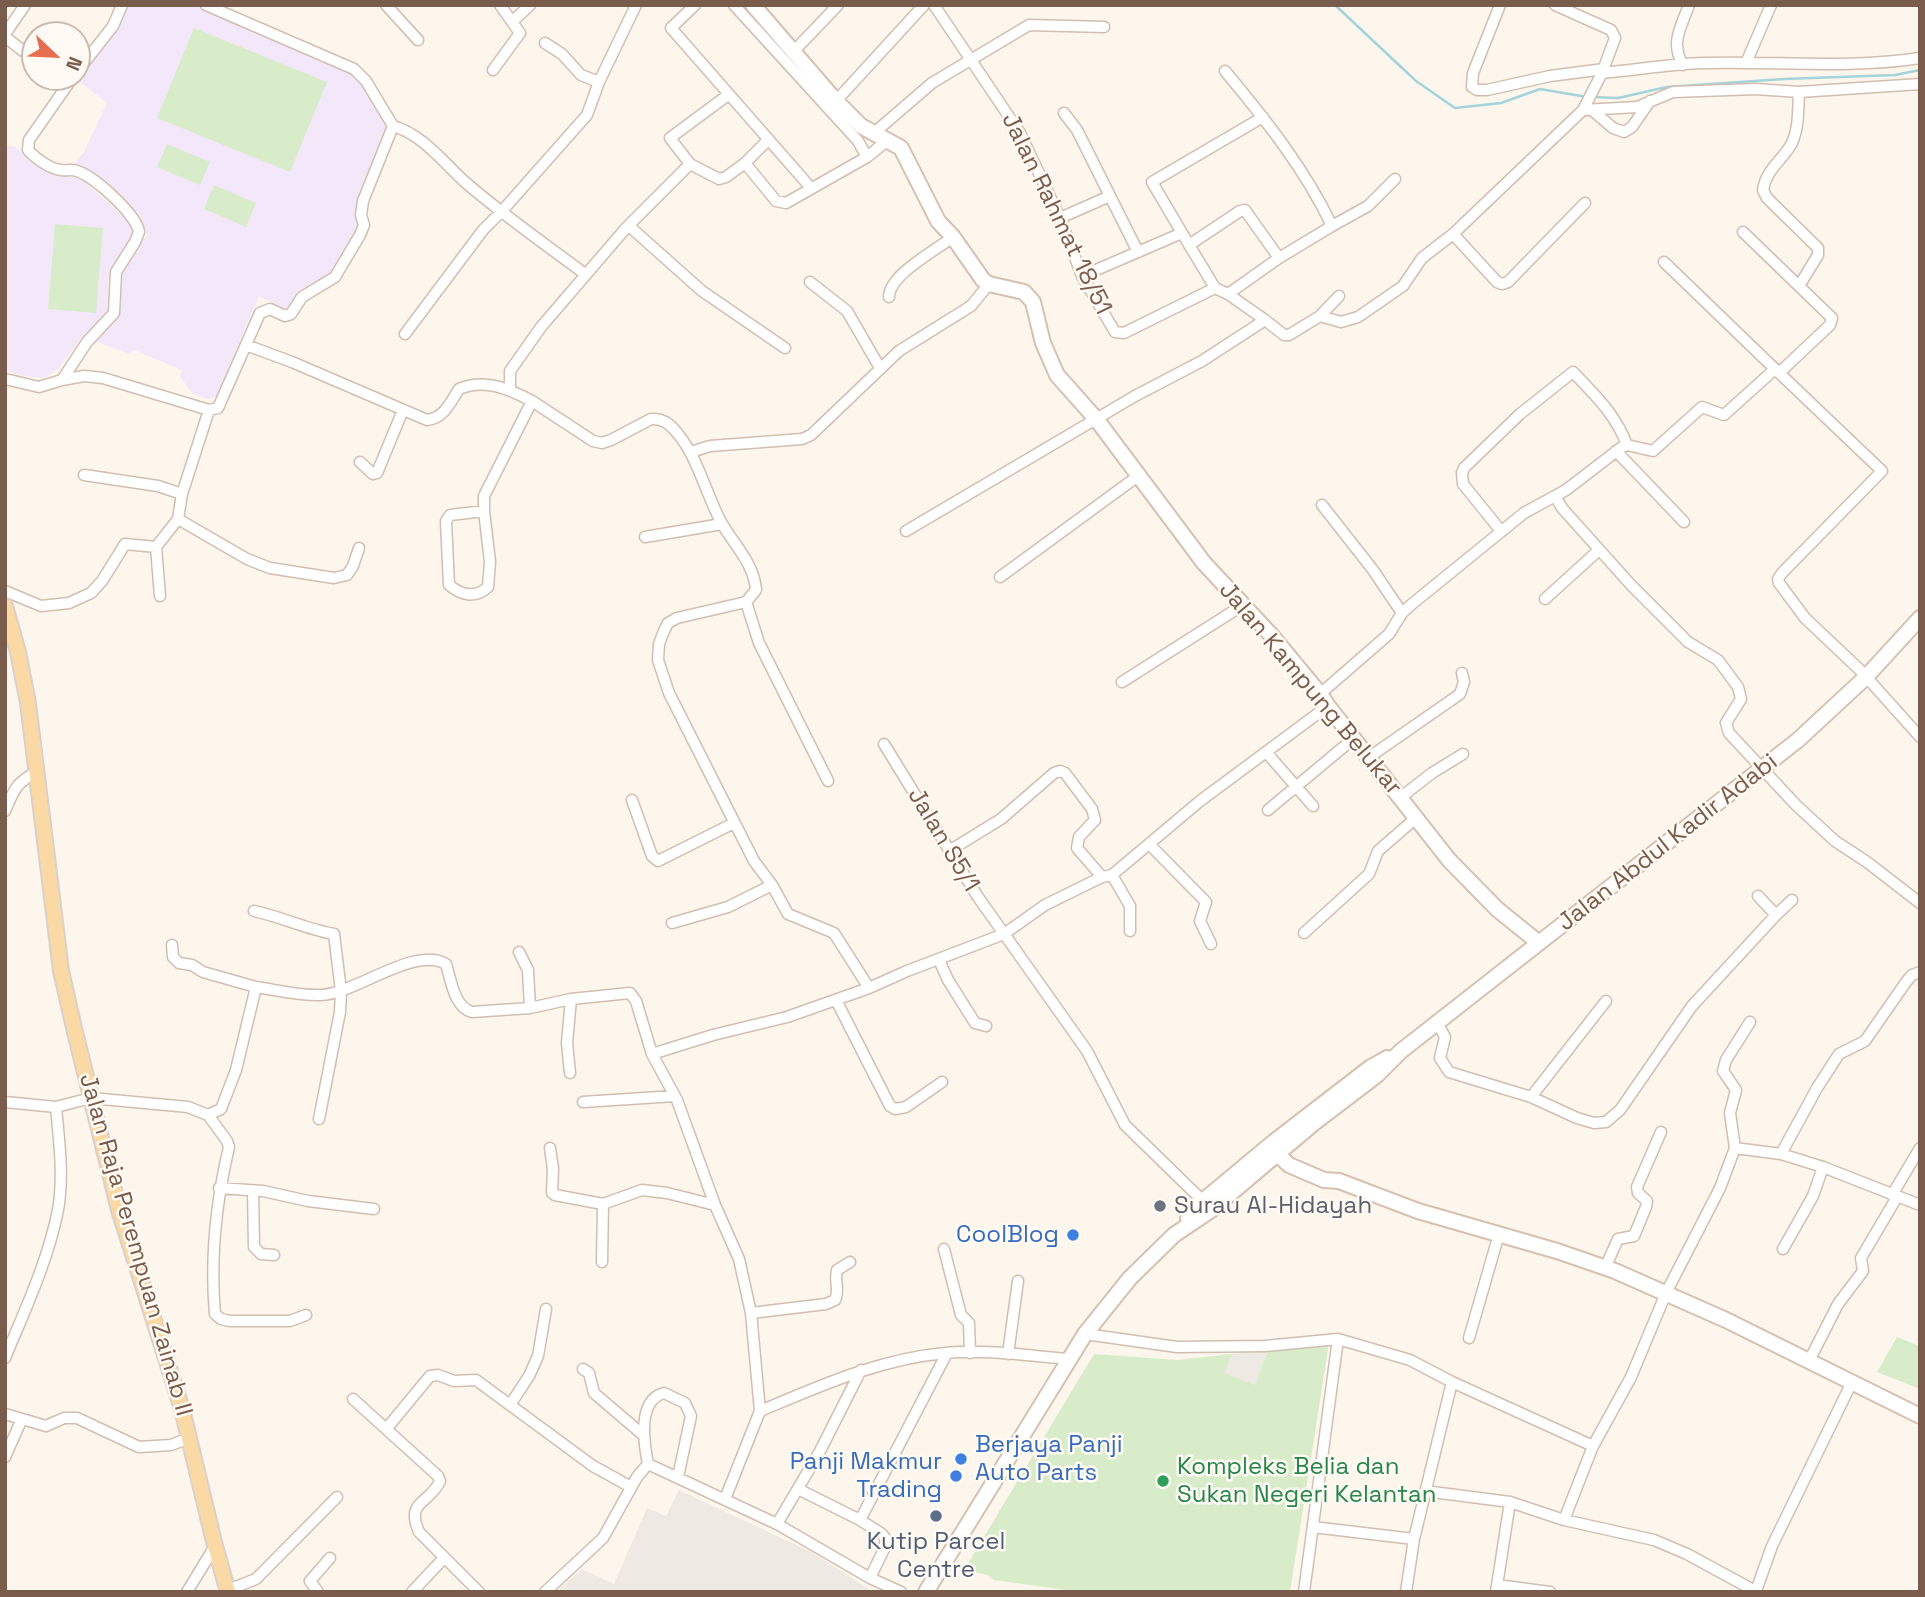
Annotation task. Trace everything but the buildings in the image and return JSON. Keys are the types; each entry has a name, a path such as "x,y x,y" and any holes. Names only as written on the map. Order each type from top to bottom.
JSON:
{"main road":[{"path":"752,5 861,126 901,148 938,221 953,237 982,280 989,284"},
{"name":"Jalan Kampung Belukar","path":"989,284 1024,292 1033,302 1043,343 1057,375 1097,420 1204,563 1272,635 1450,860 1497,909 1539,943"},
{"name":"Jalan Raja Perempuan Zainab II","path":"5,606 28,703 61,971 119,1210 182,1409 228,1591"},
{"name":"Jalan Abdul Kadir Adabi","path":"926,1592 1086,1334 1130,1278 1174,1235 1203,1201 1275,1148 1371,1067 1401,1051 1798,740 1866,677 1920,618"},
{"path":"1275,1148 1289,1165 1324,1180 1339,1181 1418,1211 1605,1268 1666,1293 1920,1416"},
{"name":"Jalan Abdul Kadir Adabi","path":"1174,1235 1211,1210 1275,1148"}],"street":[{"path":"21,49 5,36 25,5"},
{"path":"91,54 113,26 122,5"},
{"path":"206,5 354,69 366,81 393,126 408,132 502,211 585,274"},
{"path":"386,5 418,40"},
{"path":"493,70 520,33 500,5"},
{"path":"513,21 530,5"},
{"path":"405,334 483,230 587,115 599,82 636,5"},
{"path":"695,5 671,29 811,188"},
{"path":"734,5 858,141 867,157"},
{"path":"793,52 838,5"},
{"path":"836,101 924,5"},
{"name":"Jalan Rahmat 18/51","path":"934,5 1020,133 1082,276 1115,332 1124,333 1215,288"},
{"path":"1500,5 1473,73 1472,87 1477,90 1550,76 1683,65 1809,65 1875,63 1920,58"},
{"path":"1320,316 1341,322 1358,317 1403,286 1422,258 1453,234 1587,108 1615,38 1611,30 1555,5"},
{"path":"1683,65 1676,49 1676,39 1689,5"},
{"path":"1746,63 1771,5"},
{"path":"874,133 932,83 1029,25 1104,27"},
{"path":"545,43 562,54 581,75 599,82"},
{"path":"1225,71 1263,117 1315,194 1332,226"},
{"path":"1587,108 1637,107 1673,92 1756,89 1799,92 1920,84"},
{"path":"62,380 87,342 114,313 116,272 139,232 134,219 95,181 76,171 57,169 28,150 29,140 63,91"},
{"path":"1799,92 1797,122 1791,143 1769,171 1763,190 1767,198 1818,248 1818,254 1799,286"},
{"path":"728,95 670,138 690,164 719,179 726,177 768,140"},
{"path":"1587,108 1613,128 1624,132 1632,127 1651,101"},
{"path":"1064,113 1077,130 1138,252"},
{"path":"1263,117 1152,182 1215,288 1228,294 1284,335 1289,335 1320,316 1339,296"},
{"path":"5,379 39,387 84,376 103,378 209,410 218,408 263,310 270,309 288,316 302,297 331,280 339,271 363,230 363,201 393,126"},
{"path":"745,163 776,201 781,203 867,157 888,140"},
{"path":"509,389 510,371 541,327 585,274 690,164"},
{"path":"1228,294 1279,258 1368,206 1395,179"},
{"path":"1059,218 1110,196"},
{"path":"1453,234 1497,282 1502,284 1508,282 1585,203"},
{"path":"1189,245 1245,210 1279,258"},
{"path":"629,226 702,291 785,348"},
{"path":"652,1054 713,1035 787,1017 869,988 1004,934 1045,905 1107,876 1150,845 1200,800 1266,752 1324,700 1389,634 1402,613 1524,513 1555,496 1627,445 1653,451 1702,407 1724,415 1833,321 1743,232"},
{"path":"1082,276 1182,233"},
{"path":"888,297 889,289 897,278 953,237"},
{"path":"1664,262 1882,471 1821,531 1778,579 1805,618 1866,677 1920,737"},
{"path":"810,282 847,311 880,368"},
{"path":"691,452 710,446 802,439 811,435 899,351 976,302 989,284"},
{"path":"905,531 1135,396 1202,360 1265,320"},
{"path":"246,345 427,420 436,419 443,414 459,389 481,383 509,389 593,441 603,443 611,440 650,419 659,418 669,424 691,452 722,524 746,559 756,584 754,595 746,602 671,620 664,631 657,654 669,693 754,861 772,885 788,914 834,933 869,988"},
{"path":"1501,531 1463,484 1462,473 1511,422 1573,372 1609,411 1627,445"},
{"path":"484,511 450,515 446,521 449,584 457,592 470,595 483,592 488,587 490,562 484,511 485,489 532,401"},
{"path":"160,596 156,547 178,519 182,494 209,410"},
{"path":"360,462 373,474 377,473 403,410"},
{"path":"1616,451 1684,522"},
{"path":"84,475 158,486 182,494"},
{"path":"1000,577 1138,476"},
{"path":"1555,496 1562,508 1599,550 1688,642 1718,660 1738,687 1741,699 1727,718 1726,729 1796,805 1835,841 1920,903"},
{"path":"1322,505 1373,570 1402,613"},
{"path":"178,519 247,559 270,568 334,578 346,575 353,566 359,548"},
{"path":"645,537 722,524"},
{"path":"5,591 41,606 69,603 91,593 102,581 125,544 156,547"},
{"path":"1545,599 1599,550"},
{"path":"746,602 759,643 828,781"},
{"path":"1122,682 1243,605"},
{"path":"1368,758 1460,694 1464,682 1462,673"},
{"path":"1268,810 1353,738"},
{"name":"Jalan S5/1","path":"884,744 1004,934 1087,1051 1125,1125 1203,1201"},
{"path":"1266,752 1313,806"},
{"path":"1400,798 1432,773 1463,754"},
{"path":"5,811 15,787 36,772"},
{"path":"949,850 1001,819 1054,773 1065,773 1092,809 1095,820 1079,837 1077,848 1107,876 1130,906 1130,932"},
{"path":"632,800 652,856 656,860 661,860 734,823"},
{"path":"1304,933 1371,872 1380,849 1416,818"},
{"path":"1150,845 1206,902 1200,921 1211,944"},
{"path":"672,923 728,907 772,885"},
{"path":"1758,896 1776,915"},
{"path":"1437,1023 1445,1037 1440,1058 1449,1072 1531,1097 1577,1118 1594,1123 1606,1122 1620,1110 1692,1006 1792,900"},
{"path":"254,911 280,916 303,927 334,934 341,991 338,1027 319,1119"},
{"path":"172,945 173,957 179,963 192,965 203,972 256,987 323,995 341,991 401,965 437,960 446,964 458,1001 466,1010 530,1008 571,999 630,993 636,1001 652,1054 675,1096 715,1205 739,1259 751,1313 760,1411 725,1499"},
{"path":"519,952 528,970 530,1008"},
{"path":"939,960 948,980 975,1023 986,1026"},
{"path":"1782,1154 1817,1088 1839,1055 1865,1041 1906,982 1912,975 1920,972"},
{"path":"208,1115 220,1109 236,1070 256,987"},
{"path":"570,1073 567,1043 571,999"},
{"path":"836,1000 890,1106 895,1109 906,1107 942,1082"},
{"path":"1531,1097 1606,1001"},
{"path":"1564,1520 1593,1446 1631,1377 1666,1293 1720,1188 1735,1148 1730,1113 1735,1090 1723,1070 1726,1060 1749,1022"},
{"path":"583,1102 675,1096"},
{"path":"5,1102 56,1107 92,1098 188,1107 208,1115 228,1141 229,1147 214,1223 215,1314 230,1321 290,1321 306,1315"},
{"path":"5,1358 45,1260 58,1208 60,1160 56,1107"},
{"path":"1605,1268 1618,1239 1631,1238 1635,1234 1647,1207 1647,1201 1637,1190 1661,1132"},
{"path":"550,1148 552,1194 603,1204 642,1190 715,1205"},
{"path":"1735,1148 1782,1154 1920,1205"},
{"path":"1809,1361 1838,1304 1863,1271 1861,1258 1920,1148"},
{"path":"1783,1249 1813,1196 1823,1167"},
{"path":"219,1188 374,1209"},
{"path":"253,1191 254,1247 261,1254 274,1255"},
{"path":"602,1262 603,1204"},
{"path":"1469,1338 1499,1234"},
{"path":"944,1249 961,1315 969,1323 970,1353"},
{"path":"751,1313 826,1304 835,1300 838,1296 835,1277 837,1270 849,1262"},
{"path":"1008,1354 1018,1282"},
{"path":"510,1405 529,1376 538,1356 546,1309"},
{"path":"1086,1334 1177,1347 1265,1346 1338,1339 1410,1360 1593,1446"},
{"path":"1304,1592 1338,1339"},
{"path":"760,1411 861,1370 904,1359 947,1353 1070,1359"},
{"path":"859,1520 947,1353"},
{"path":"583,1369 589,1373 594,1393 642,1434"},
{"path":"777,1524 820,1451 861,1370"},
{"path":"387,1428 433,1374 454,1381 476,1381 593,1466 631,1487"},
{"path":"1406,1592 1414,1539 1452,1382"},
{"path":"1425,1491 1510,1502 1564,1520 1654,1540 1687,1554 1756,1592 1772,1546 1852,1384"},
{"path":"545,1592 603,1538 631,1487 648,1464 642,1434 657,1395 664,1393 685,1403 691,1416 678,1477"},
{"path":"353,1399 439,1479 438,1486 417,1505 414,1517 419,1532 479,1592"},
{"path":"5,1414 21,1421 46,1426 64,1418 77,1418 139,1447 171,1445 189,1438"},
{"path":"5,1457 21,1421"},
{"path":"648,1464 777,1524 870,1578 901,1592"},
{"path":"798,1489 882,1534 886,1539 886,1547 870,1578"},
{"path":"228,1591 256,1580 337,1497"},
{"path":"1510,1502 1496,1588 1550,1592"},
{"path":"1313,1527 1414,1539"},
{"path":"187,1592 215,1546"},
{"path":"318,1592 310,1581 330,1558"},
{"path":"412,1592 444,1558"}],"shaded area":[{"path":"127,5 197,5 209,13 353,73 390,127 356,208 359,228 333,272 298,291 288,311 259,296 216,397 208,399 193,394 180,377 182,370 134,350 129,354 95,341 119,314 119,283 122,270 136,247 147,236 141,218 91,172 75,163 84,152 107,103 91,90 91,64 118,27"},
{"path":"5,145 15,147 47,168 68,177 79,177 130,222 132,236 111,269 108,281 108,310 57,370 44,378 18,375 5,370"},
{"path":"1268,1350 1255,1386 1225,1373 1232,1354"},
{"path":"679,1490 811,1552 874,1592 557,1592 582,1569 614,1584 647,1508 666,1516"}],"green space":[{"path":"194,28 327,82 290,172 157,118"},
{"path":"167,144 210,162 200,185 157,167"},
{"path":"214,185 256,203 246,227 204,209"},
{"path":"55,224 103,228 96,313 48,309"},
{"path":"1897,1337 1920,1346 1920,1389 1877,1372"},
{"name":"Kompleks Belia dan Sukan Negeri Kelantan","path":"1329,1343 1290,1592 1066,1592 994,1580 988,1575 964,1570 1094,1354 1177,1360 1232,1354 1225,1373 1255,1385 1268,1350"}],"waterway":[{"path":"1335,5 1416,81 1455,108 1501,103 1540,89 1587,97"},
{"path":"1594,97 1618,98 1667,87 1895,75 1920,70"}],"place":[{"name":"Surau Al-Hidayah","path":"1160,1206"},
{"name":"CoolBlog","path":"1073,1235"},
{"name":"Berjaya Panji Auto Parts","path":"961,1459"},
{"name":"Panji Makmur Trading","path":"956,1476"},
{"name":"Kompleks Belia dan Sukan Negeri Kelantan","path":"1163,1481"},
{"name":"Kutip Parcel Centre","path":"936,1516"}]}
